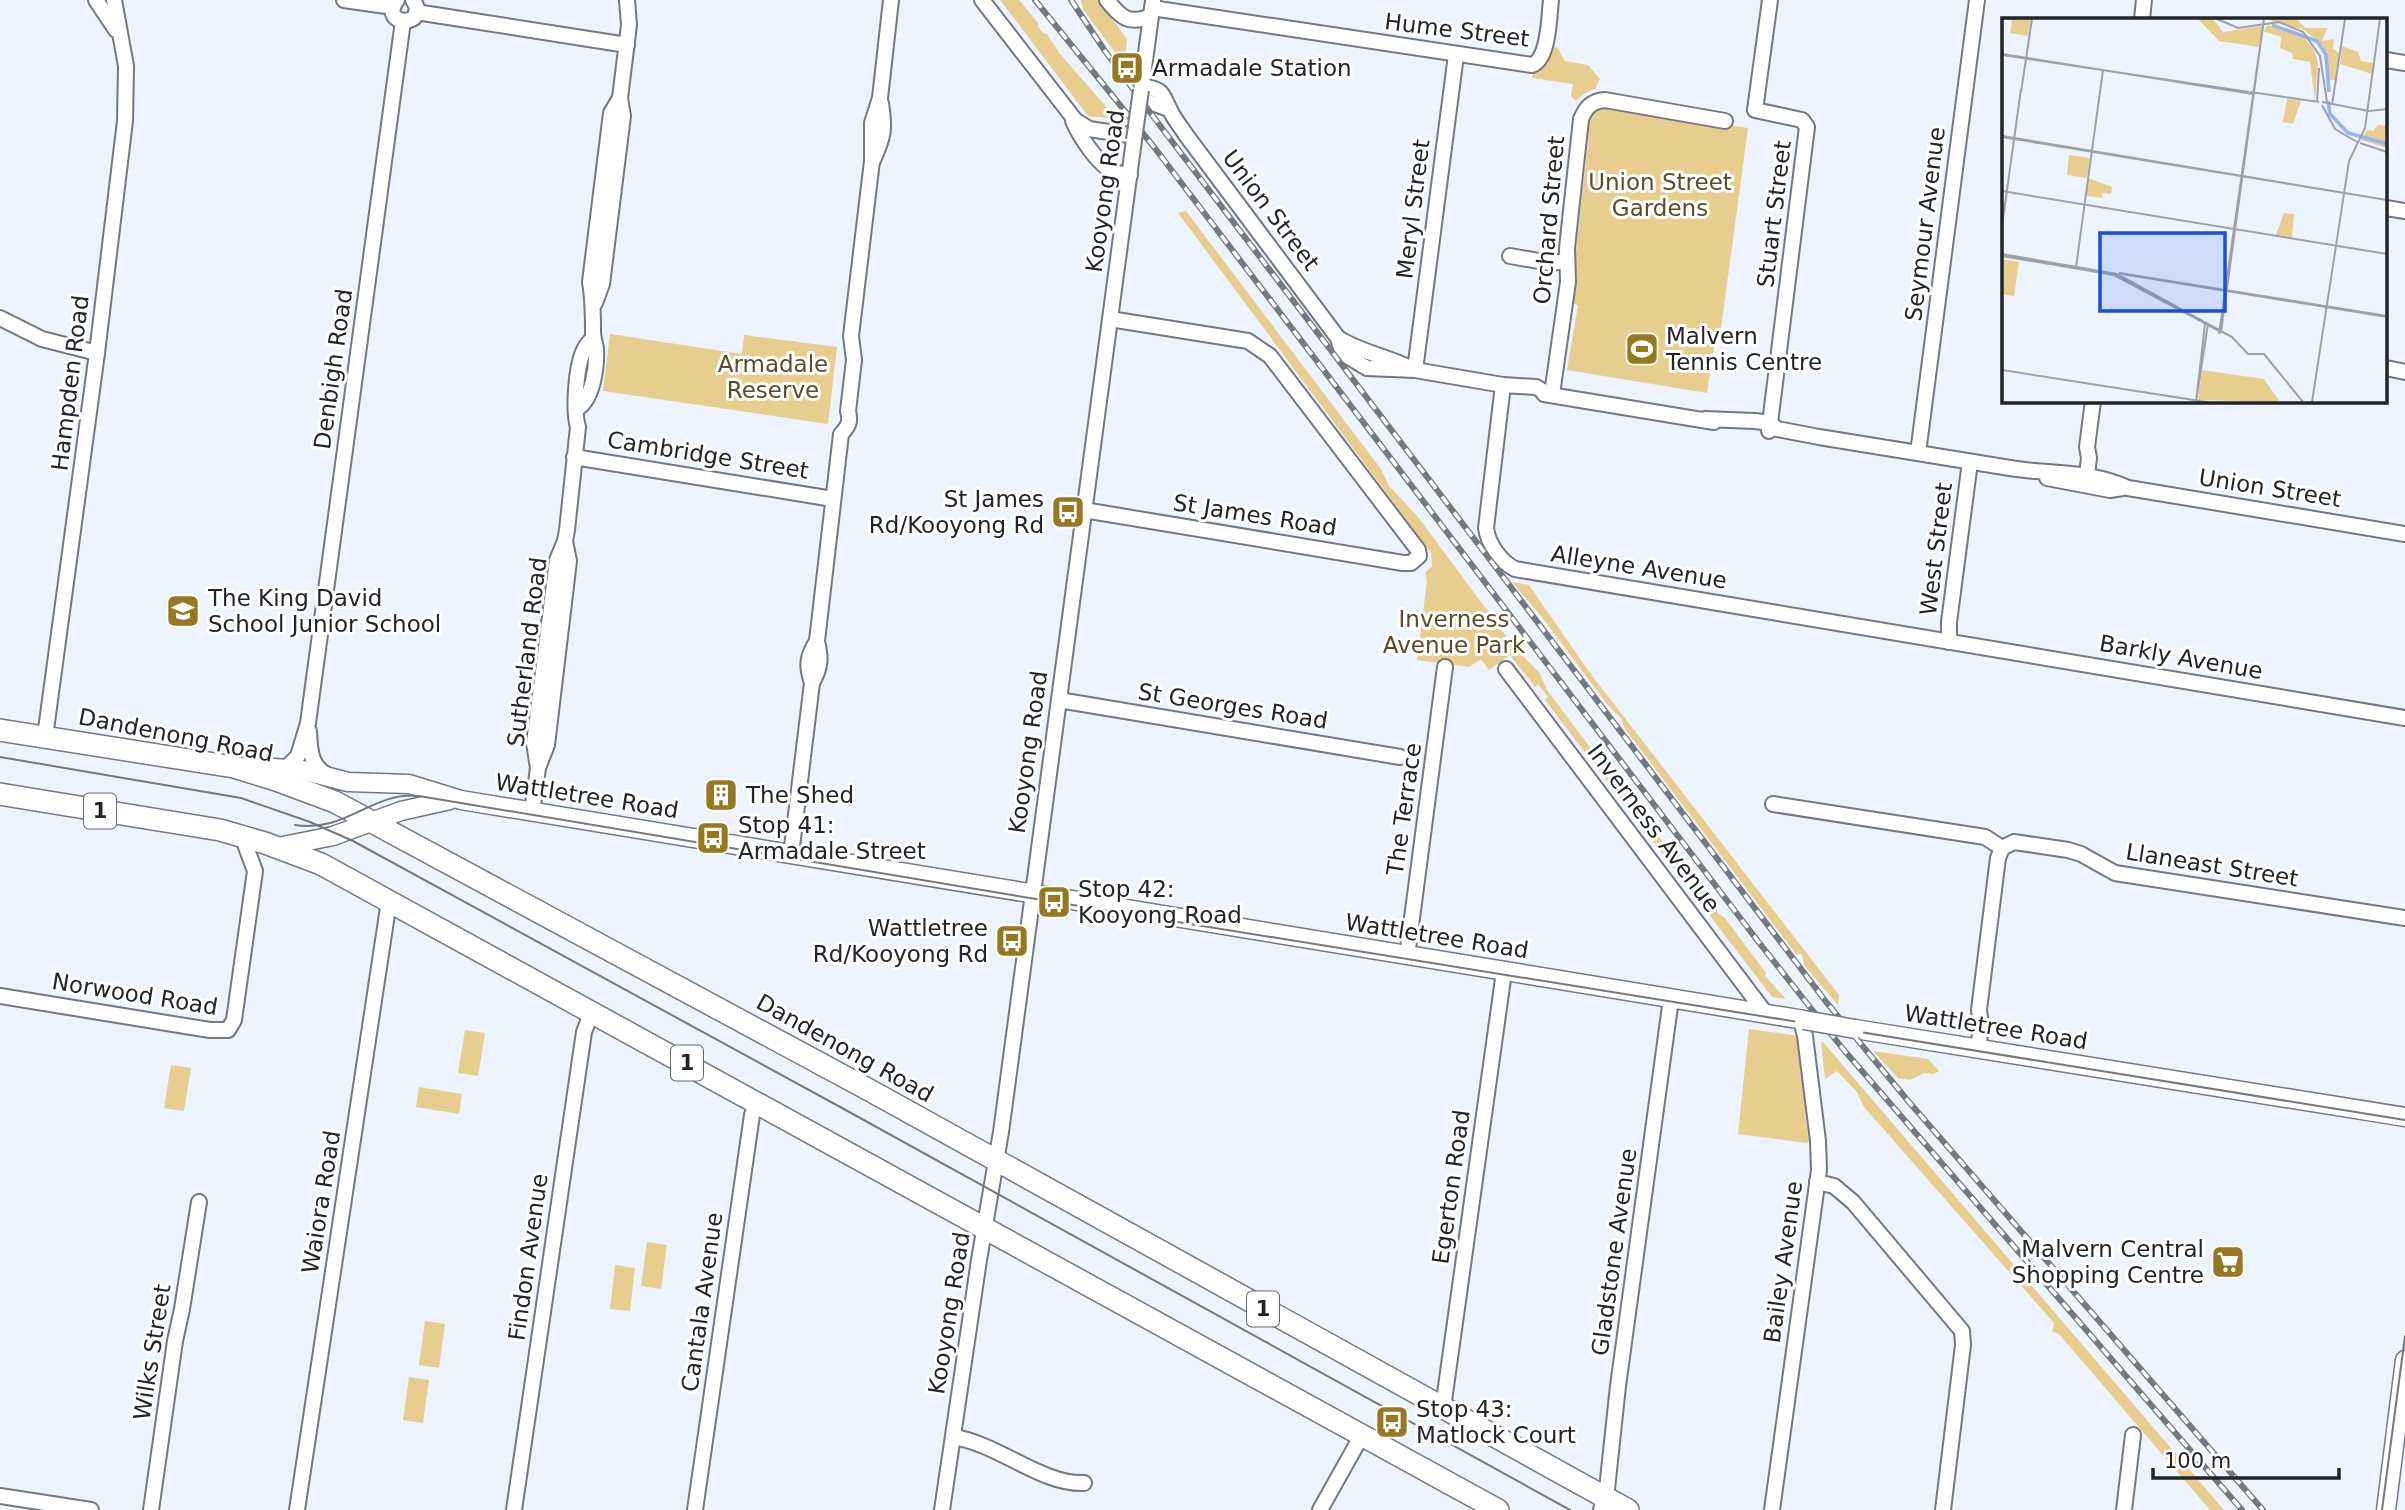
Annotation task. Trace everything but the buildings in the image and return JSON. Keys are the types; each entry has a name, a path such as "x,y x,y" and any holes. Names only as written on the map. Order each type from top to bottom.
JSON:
{"highway":[{"name":"Dandenong Road","path":"0,730 216,764 252,772 335,802 1443,1408 1603,1504 1628,1510"},
{"name":"1","path":"0,794 242,836 277,846 321,864 1498,1510"}],"main road":[{"name":"Wattletree Road","path":"216,764 286,768 348,782 409,784 461,800 532,812 2405,1117"},
{"name":"Wattletree Road","path":"277,846 329,838 405,809 440,801 461,800"},
{"path":"2386,1510 2405,1360"}],"street":[{"name":"Hampden Road","path":"96,0 118,34"},
{"name":"Hampden Road","path":"45,737 98,347 127,103 126,66 118,34 114,0"},
{"path":"344,0 395,4 395,16 403,21 411,20 414,6 627,46"},
{"name":"Sutherland Road","path":"532,812 538,768 534,743 557,560 565,541 578,427 576,409 585,403 591,392 596,351 593,338 594,305 602,284 623,116 620,98 629,24 627,0"},
{"path":"791,855 812,683 819,670 821,658 817,640 841,434 848,426 854,360 851,335 872,161 884,137 885,126 880,98 891,0"},
{"path":"982,0 1105,167 1115,173 1130,175"},
{"name":"Hume Street","path":"1107,0 1116,12 1136,22 1152,8 1526,65 1537,63 1544,55 1551,0"},
{"name":"Stuart Street","path":"1770,0 1755,110 1797,118 1807,127 1772,428"},
{"name":"Seymour Avenue","path":"1918,453 1976,0"},
{"path":"2142,18 2144,0"},
{"name":"Kooyong Road","path":"942,1510 996,1162 1111,319 1133,137 1143,95 1152,8"},
{"name":"Denbigh Road","path":"286,768 298,756 308,723 403,21"},
{"name":"Meryl Street","path":"1415,370 1456,55"},
{"name":"Union Street","path":"1143,95 1169,109 1338,338 1350,346 1389,357 1415,370 1507,385 1526,393 1549,394 1772,428 2041,473 2049,479 2113,481 2128,488 2405,534"},
{"name":"Orchard Street","path":"1549,394 1568,282 1570,215 1581,119 1590,104 1605,100 1725,121"},
{"path":"1070,116 1089,129 1133,137"},
{"path":"1510,256 1550,263 1567,261"},
{"path":"0,318 51,341 98,347"},
{"name":"St James Road","path":"1084,510 1403,563 1411,563 1417,559 1418,550 1263,349 1248,341 1111,319"},
{"name":"Alleyne Avenue","path":"1507,385 1486,528 1488,538 1510,567 1949,642"},
{"path":"2083,480 2093,402"},
{"name":"Cambridge Street","path":"574,457 834,499"},
{"name":"West Street","path":"1949,642 1949,622 1970,462"},
{"name":"Barkly Avenue","path":"1949,642 2405,718"},
{"name":"The Terrace","path":"1407,956 1445,667"},
{"name":"Inverness Avenue","path":"1506,669 1766,1014"},
{"name":"St Georges Road","path":"1059,700 1400,757"},
{"name":"Denbigh Road","path":"308,723 310,752 315,765 322,773 334,778"},
{"name":"Llaneast Street","path":"1773,804 1985,837 2002,848 2014,842 2068,850 2081,854 2115,873 2405,918"},
{"name":"Norwood Road","path":"0,996 210,1030 228,1030 234,1020 255,870 242,836"},
{"path":"255,870 277,846"},
{"path":"1978,1049 1981,1026 1979,1010 1998,858 2002,848"},
{"name":"Waiora Road","path":"297,1510 389,901"},
{"name":"Egerton Road","path":"1443,1408 1504,972"},
{"name":"Gladstone Avenue","path":"1603,1504 1671,999"},
{"name":"Findon Avenue","path":"514,1510 584,1032 592,1011"},
{"name":"Bailey Avenue","path":"1772,1510 1820,1158 1802,1020"},
{"name":"Cantala Avenue","path":"695,1510 750,1124 758,1102"},
{"path":"1817,1182 1835,1186 1853,1202 1962,1331 1963,1345 1943,1510"},
{"name":"Wilks Street","path":"151,1510 175,1341 183,1309 199,1202"},
{"path":"1320,1510 1362,1435"},
{"path":"2124,1510 2133,1435"},
{"path":"953,1437 970,1440 1067,1482 1084,1483"},
{"path":"0,1496 88,1510"}],"green space":[{"path":"1000,0 1019,0 1060,54 1117,119 1088,116"},
{"path":"1081,0 1098,0 1127,39 1124,65 1083,9"},
{"path":"1552,46 1557,47 1565,61 1588,65 1600,79 1595,89 1576,101 1571,96 1573,84 1532,78 1533,73 1544,66"},
{"name":"Union Street Gardens","path":"1603,107 1748,128 1721,328 1717,328 1707,393 1567,370 1578,305 1570,303 1589,121 1597,109"},
{"name":"Inverness Avenue Park","path":"1186,211 1381,469 1389,486 1418,517 1515,648 1539,672 1547,690 1583,738 1706,898 1717,907 1717,913 1724,917 1766,973 1765,976 1786,999 1772,997 1545,700 1548,697 1538,684 1535,687 1510,655 1489,670 1481,659 1469,667 1417,660 1427,581 1425,573 1432,566 1431,553 1178,213"},
{"name":"Armadale Reserve","path":"610,334 742,354 744,335 837,347 828,424 603,391"},
{"path":"1512,582 1529,585 1587,669 1839,995 1838,1005 1804,965 1802,954 1796,954 1625,729 1621,718 1607,704"},
{"path":"1749,1029 1799,1036 1809,1104 1805,1114 1809,1142 1738,1134"},
{"path":"465,1030 485,1033 478,1076 458,1073"},
{"path":"1821,1042 2224,1510 2210,1510 2058,1333 2052,1332 2054,1323 1864,1107 1857,1092 1837,1071 1825,1079"},
{"path":"1873,1051 1928,1059 1939,1071 1934,1074 1924,1073 1910,1080 1898,1078"},
{"path":"171,1065 191,1068 184,1111 164,1108"},
{"path":"419,1087 462,1094 459,1114 416,1107"},
{"path":"647,1242 667,1245 661,1289 641,1286"},
{"path":"615,1265 635,1268 630,1311 610,1309"},
{"path":"425,1321 445,1324 439,1368 419,1365"},
{"path":"409,1377 429,1380 423,1423 403,1420"}],"tram line":[{"path":"0,757 241,798 310,822 353,841 1570,1510"},
{"path":"295,825 330,823 387,800 402,796 419,796 1048,901 2405,1120"},
{"path":"2382,1510 2405,1336"}],"railway":[{"path":"1035,0 1154,147 1757,940 1843,1049 2242,1510"},
{"path":"1071,0 1158,123 1827,1003 1909,1102 2263,1510"}],"place":[{"name":"Armadale Station","path":"1127,68"},
{"name":"Malvern Tennis Centre","path":"1642,349"},
{"name":"St James Rd/Kooyong Rd","path":"1068,512"},
{"name":"The King David School Junior School","path":"183,611"},
{"name":"The Shed","path":"721,795"},
{"name":"Stop 41: Armadale Street","path":"713,838"},
{"name":"Stop 42: Kooyong Road","path":"1054,902"},
{"name":"Wattletree Rd/Kooyong Rd","path":"1012,941"},
{"name":"Malvern Central Shopping Centre","path":"2228,1262"},
{"name":"Stop 43: Matlock Court","path":"1392,1422"}]}
